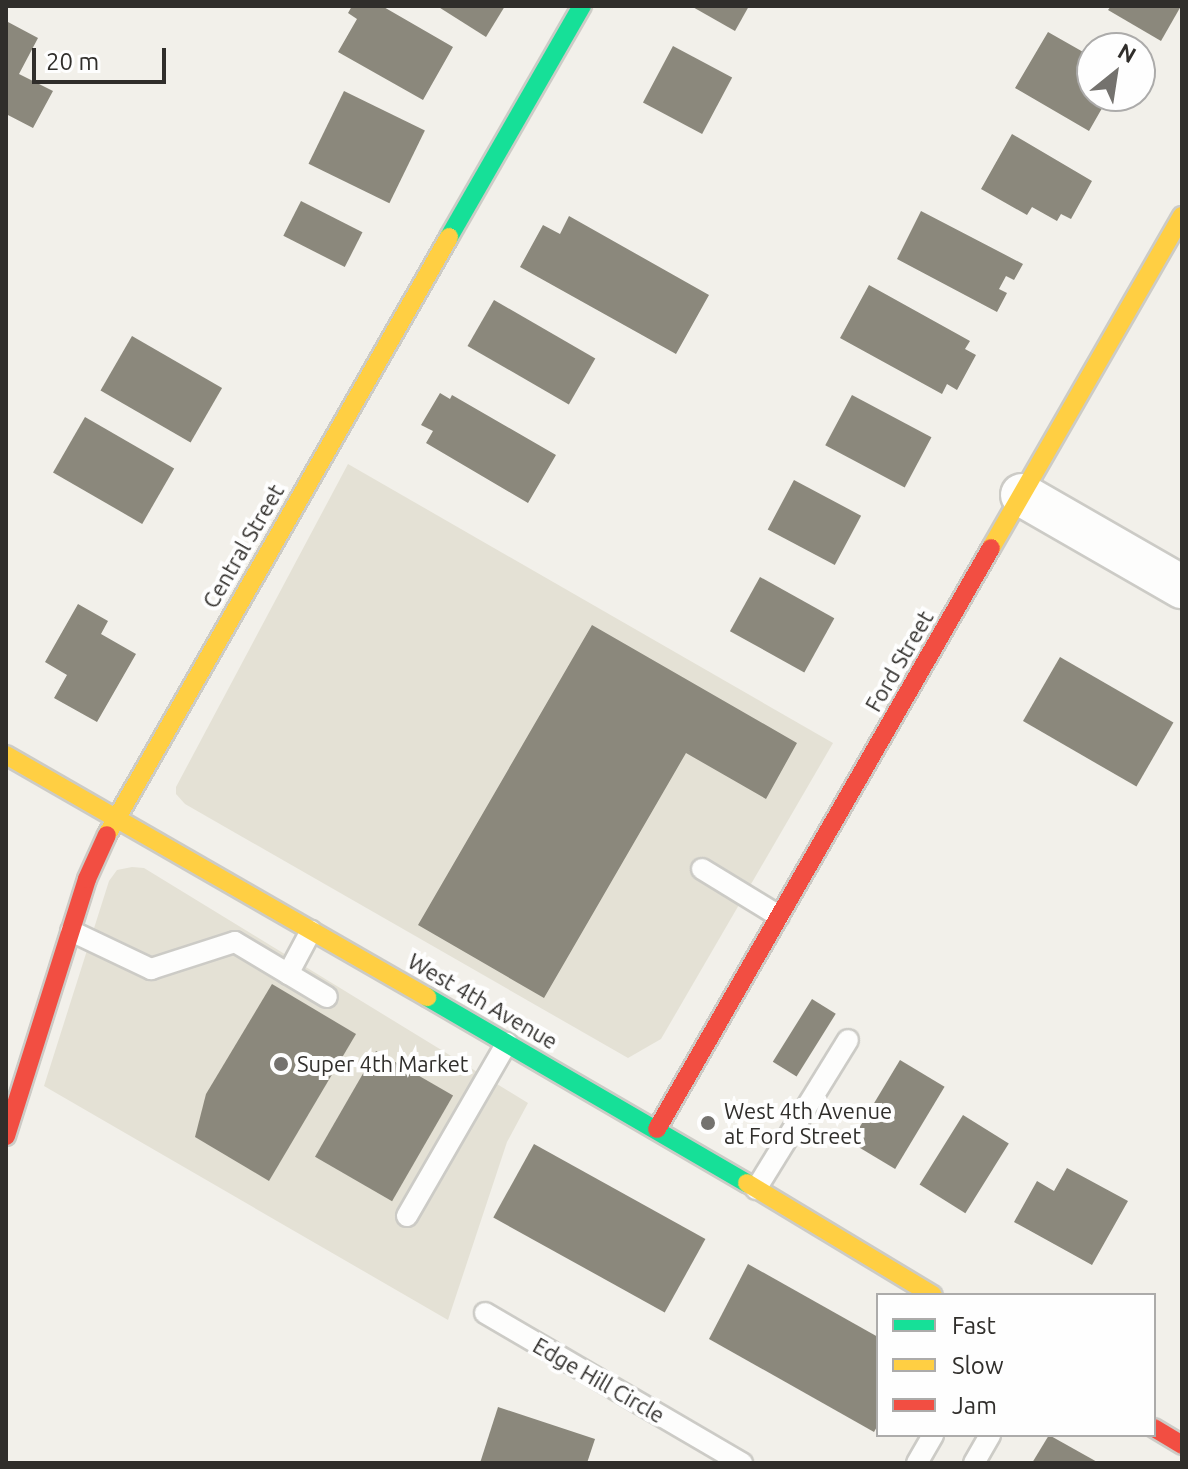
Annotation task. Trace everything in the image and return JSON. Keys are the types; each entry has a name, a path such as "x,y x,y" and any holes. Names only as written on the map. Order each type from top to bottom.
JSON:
{"street":[{"name":"Central Street","path":"6,1136 87,879 115,816 582,6"},
{"name":"Ford Street","path":"657,1129 1182,216"},
{"path":"1022,495 1182,587"},
{"name":"West 4th Avenue","path":"6,755 657,1129 930,1293"},
{"path":"1156,1429 1182,1445"}],"lane":[{"path":"702,869 779,916"},
{"path":"71,931 151,969 235,942 327,997"},
{"path":"288,974 311,931"},
{"path":"756,1189 848,1040"},
{"path":"407,1216 507,1043"},
{"name":"Edge Hill Circle","path":"485,1313 710,1454 742,1463"},
{"path":"917,1463 932,1437"},
{"path":"974,1463 989,1437"}],"shaded area":[{"path":"348,464 833,743 661,1039 628,1058 185,804 176,794 176,787"},
{"path":"144,868 528,1103 507,1142 448,1320 44,1086 109,881 117,870"}],"building":[{"path":"352,6 382,6 453,47 423,100 338,52 357,19 348,13"},
{"path":"437,6 505,6 486,37"},
{"path":"691,6 749,6 735,31"},
{"path":"1111,6 1181,6 1161,41 1156,38 1156,32 1146,32 1108,10"},
{"path":"8,22 38,38 19,74 53,91 33,128 6,114"},
{"path":"1048,32 1076,48 1076,112 1100,112 1089,131 1015,88"},
{"path":"673,46 732,77 702,134 643,103"},
{"path":"344,91 425,130 389,203 308,164"},
{"path":"1012,134 1092,181 1071,219 1061,214 1057,221 1032,207 1027,215 981,189"},
{"path":"301,201 362,232 345,267 283,236"},
{"path":"921,211 1023,264 1014,280 1006,276 999,289 1007,293 997,312 897,259"},
{"path":"569,216 709,295 676,354 520,267 543,225 560,234"},
{"path":"869,285 970,341 965,349 976,355 957,390 947,384 942,394 840,338"},
{"path":"494,300 595,358 569,404 468,346"},
{"path":"132,336 222,388 191,443 100,391"},
{"path":"440,393 450,399 452,395 556,455 528,503 426,443 433,431 421,425"},
{"path":"852,395 931,437 905,488 825,445"},
{"path":"85,417 174,468 142,524 53,472"},
{"path":"794,480 861,516 835,565 768,529"},
{"path":"760,577 834,618 804,672 730,631"},
{"path":"78,604 108,621 101,634 136,654 97,722 54,698 67,675 45,662"},
{"path":"592,625 797,743 766,799 686,753 544,998 418,925"},
{"path":"1060,657 1173,722 1136,787 1023,721"},
{"name":"Super 4th Market","path":"272,984 356,1034 269,1181 195,1137 206,1094"},
{"path":"812,999 836,1014 797,1077 773,1062"},
{"path":"376,1051 453,1096 392,1201 315,1157"},
{"path":"900,1060 945,1087 895,1169 851,1142"},
{"path":"963,1115 1009,1144 965,1213 920,1185"},
{"path":"534,1144 705,1239 665,1312 493,1217"},
{"path":"1067,1168 1128,1201 1092,1265 1014,1222 1037,1181 1054,1191"},
{"path":"748,1264 876,1336 876,1428 874,1432 709,1339"},
{"path":"498,1407 595,1439 587,1463 480,1463"},
{"path":"1048,1437 1053,1437 1099,1463 1032,1463"}],"traffic: fast":[{"path":"449,237 582,6"},
{"path":"427,997 747,1183"}],"traffic: slow":[{"path":"991,548 1182,216"},
{"path":"107,835 449,237"},
{"path":"6,755 427,997"},
{"path":"747,1183 930,1293"}],"traffic: jam":[{"path":"657,1129 991,548"},
{"path":"6,1136 87,879 107,835"},
{"path":"1156,1429 1182,1445"}],"place":[{"name":"Super 4th Market","path":"281,1064"},
{"name":"West 4th Avenue at Ford Street","path":"708,1123"}]}
